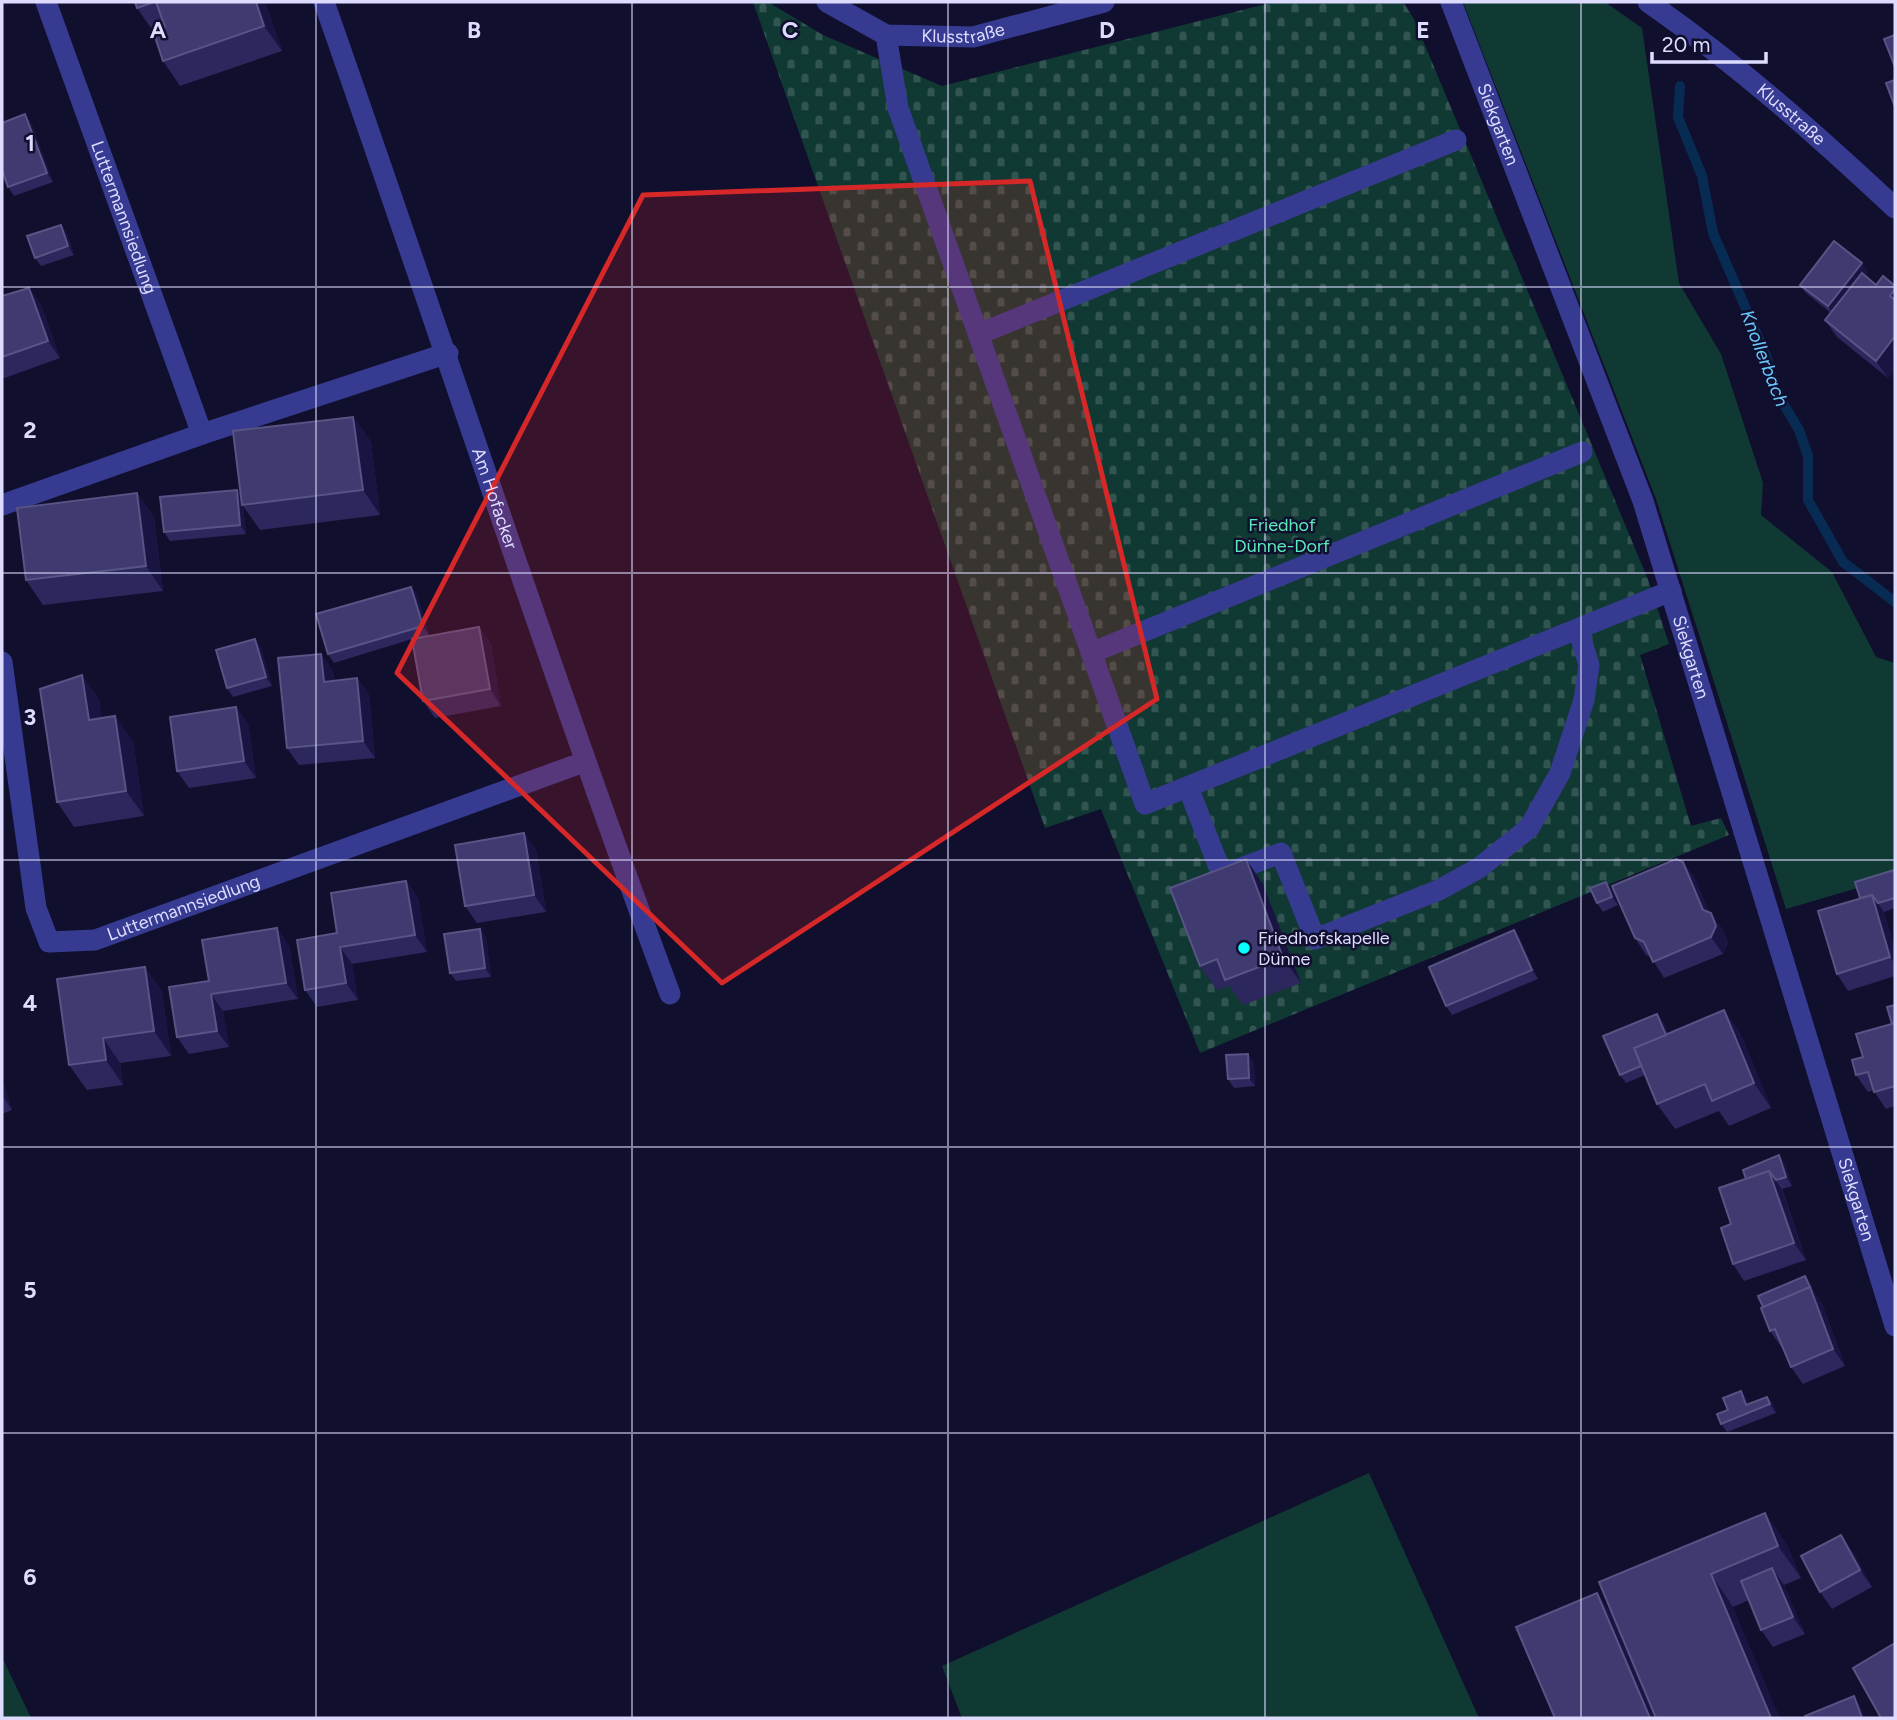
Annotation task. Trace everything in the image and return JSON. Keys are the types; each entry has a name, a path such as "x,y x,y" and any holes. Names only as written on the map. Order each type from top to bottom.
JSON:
{"street":[{"name":"Luttermannsiedlung","path":"46,2 202,434"},
{"name":"Am Hofacker","path":"324,2 448,354 584,762 670,994"},
{"name":"Klusstraße","path":"827,2 886,35 973,37 1104,2"},
{"name":"Siekgarten","path":"1451,2 1643,501 1895,1326"},
{"name":"Klusstraße","path":"1648,2 1704,41 1831,148 1895,208"},
{"path":"886,35 898,108 1145,804 1671,591"},
{"path":"979,334 1456,140"},
{"path":"2,505 202,434 448,354"},
{"path":"1091,653 1582,452"},
{"path":"1188,787 1222,875 1281,853 1315,939 1439,890 1479,867 1529,828 1560,773 1584,700 1589,665 1577,629"},
{"name":"Luttermannsiedlung","path":"2,662 36,908 49,942 95,940 584,762"}],"highlighted area":[{"path":"1030,181 1157,699 722,983 397,673 643,195"}],"green space":[{"name":"Friedhof Dünne-Dorf","path":"753,2 768,2 823,35 942,86 1274,2 1403,2 1414,19 1649,582 1669,644 1640,655 1691,826 1721,818 1729,835 1200,1053 1101,809 1045,828"},
{"path":"1463,2 1605,2 1642,28 1679,283 1721,354 1763,483 1761,515 1832,572 1876,657 1895,663 1895,877 1786,909 1656,499"},
{"path":"1369,1473 1479,1718 962,1718 942,1666"},
{"path":"2,1657 31,1718 2,1718"}],"building":[{"path":"135,2 154,2 137,8"},
{"path":"156,2 256,2 264,26 163,61 153,31 165,27"},
{"path":"1895,35 1895,67 1884,39"},
{"path":"1895,80 1895,107 1886,83"},
{"path":"25,114 47,173 8,187 2,170 2,123"},
{"path":"61,225 68,246 35,258 27,236"},
{"path":"1834,241 1862,263 1828,306 1800,285"},
{"path":"1862,273 1876,285 1883,276 1895,286 1890,296 1895,300 1895,336 1876,361 1825,320"},
{"path":"29,288 48,341 2,357 2,296"},
{"path":"353,417 363,490 242,505 233,431"},
{"path":"237,490 240,525 164,532 160,497"},
{"path":"137,493 146,566 26,580 17,508"},
{"path":"411,587 423,626 328,654 316,614"},
{"path":"479,627 490,689 423,701 412,639"},
{"path":"255,639 266,677 227,688 216,650"},
{"path":"321,654 324,682 357,678 363,741 287,748 278,658"},
{"path":"82,675 89,720 115,716 126,791 57,802 40,689"},
{"path":"236,707 244,761 177,771 170,717"},
{"path":"524,833 534,895 465,906 455,845"},
{"name":"Friedhofskapelle Dünne","path":"1246,859 1283,958 1225,980 1217,959 1200,966 1170,888"},
{"path":"1676,859 1683,862 1703,910 1711,913 1716,926 1711,937 1653,962 1644,942 1635,938 1612,886"},
{"path":"1894,870 1895,898 1878,903 1872,895 1860,898 1855,882"},
{"path":"406,881 415,935 340,947 346,983 305,990 297,940 337,933 331,893"},
{"path":"1606,882 1612,897 1597,903 1590,888"},
{"path":"1872,895 1890,957 1837,974 1818,911"},
{"path":"277,928 286,983 211,994 217,1031 177,1037 169,987 209,981 202,940"},
{"path":"480,929 485,968 450,973 444,934"},
{"path":"1514,930 1532,970 1446,1006 1429,967"},
{"path":"145,967 154,1031 103,1038 106,1060 69,1065 57,979"},
{"path":"1895,1005 1895,1023 1892,1024 1887,1007"},
{"path":"1724,1010 1754,1083 1712,1101 1705,1084 1657,1104 1634,1048"},
{"path":"1657,1014 1666,1035 1634,1048 1641,1066 1620,1075 1603,1036"},
{"path":"1895,1023 1895,1086 1874,1092 1868,1072 1856,1075 1852,1060 1863,1057 1856,1034"},
{"path":"1248,1054 1249,1078 1228,1079 1226,1055"},
{"path":"1779,1155 1786,1177 1776,1180 1769,1171 1746,1179 1743,1170"},
{"path":"1769,1171 1794,1243 1733,1264 1721,1228 1731,1224 1719,1188"},
{"path":"1805,1276 1810,1287 1763,1307 1758,1296"},
{"path":"1810,1287 1833,1349 1791,1367 1775,1329 1770,1331 1761,1308"},
{"path":"1741,1391 1746,1405 1767,1397 1770,1404 1721,1424 1717,1414 1728,1410 1723,1398"},
{"path":"1765,1513 1778,1546 1711,1574 1771,1718 1656,1718 1599,1582"},
{"path":"1841,1535 1860,1570 1820,1592 1801,1556"},
{"path":"1772,1568 1793,1617 1761,1630 1741,1581"},
{"path":"1597,1593 1650,1718 1555,1718 1516,1627"},
{"path":"1895,1643 1895,1718 1881,1718 1853,1668"},
{"path":"1854,1696 1862,1718 1805,1716"}],"waterway":[{"name":"Knollerbach","path":"1680,86 1678,117 1702,176 1713,233 1766,355 1774,388 1799,430 1808,456 1808,500 1843,562 1895,602"}],"place":[{"name":"Friedhofskapelle Dünne","path":"1244,948"}]}
